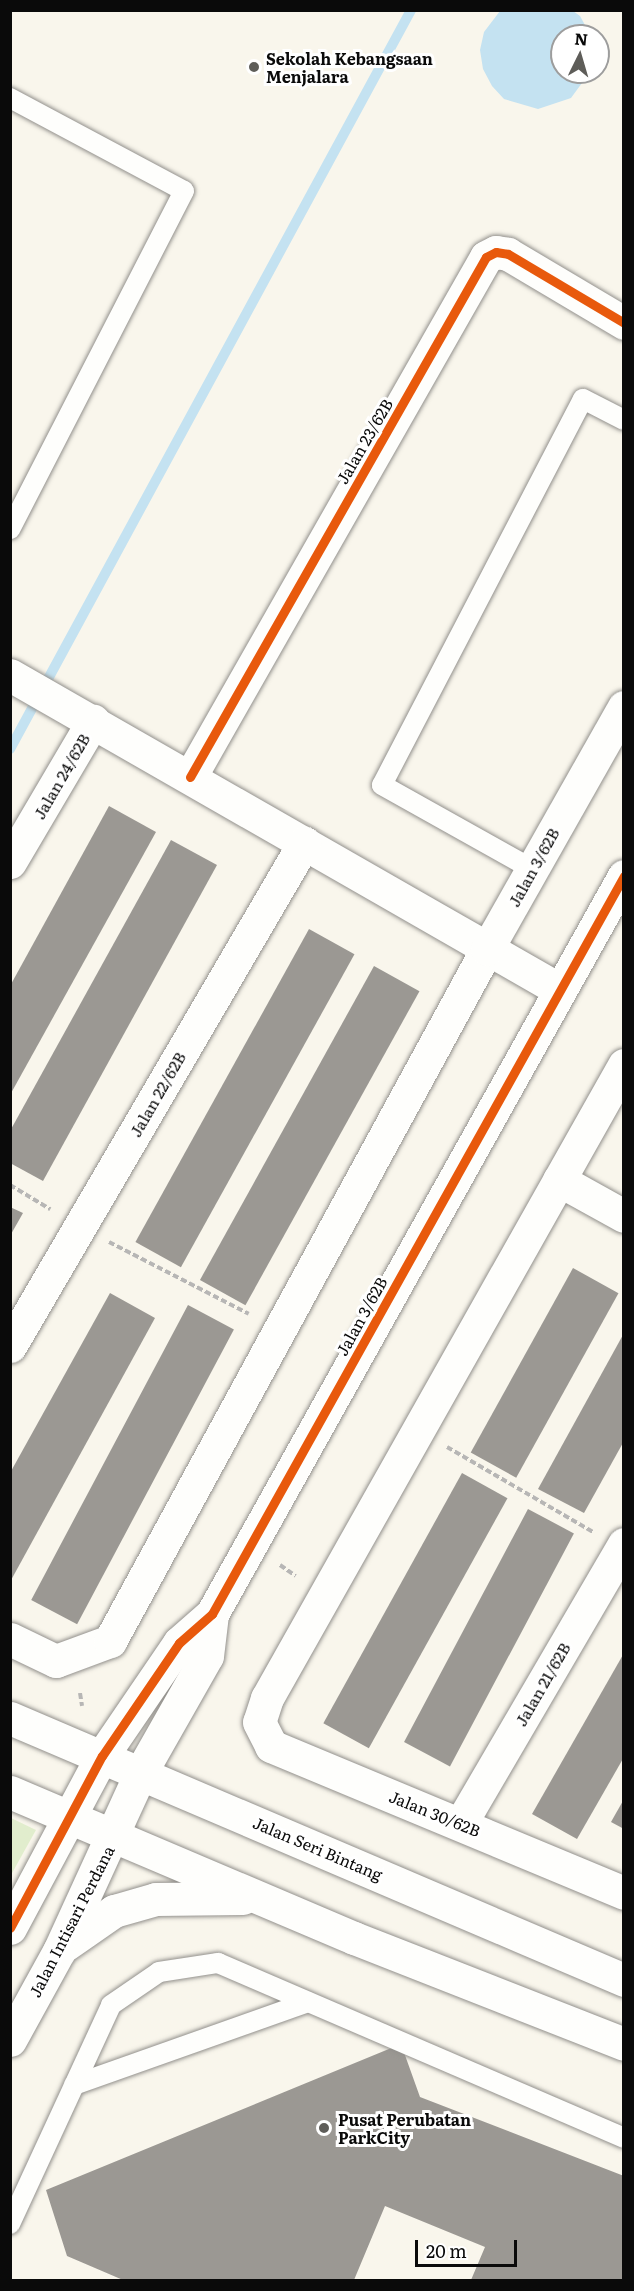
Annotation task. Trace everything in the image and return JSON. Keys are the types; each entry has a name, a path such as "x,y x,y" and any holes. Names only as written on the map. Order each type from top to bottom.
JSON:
{"street":[{"name":"Jalan 23/62B","path":"190,777 486,257 496,252 508,254 624,323"},
{"path":"10,675 560,990"},
{"name":"Jalan 3/62B","path":"10,1639 56,1660 110,1641 487,949 624,707"},
{"name":"Jalan 24/62B","path":"10,862 93,721"},
{"name":"Jalan 22/62B","path":"10,1346 304,843"},
{"name":"Jalan 3/62B","path":"70,1815 102,1756 179,1642 212,1614 624,876"},
{"path":"418,1430 624,1065"},
{"path":"558,1180 624,1216"},
{"name":"Jalan 30/62B","path":"418,1430 267,1698 259,1722 271,1746 461,1823 624,1893"},
{"name":"Jalan 21/62B","path":"461,1823 624,1544"},
{"name":"Jalan 3/62B","path":"141,1772 207,1656 212,1614"},
{"name":"Jalan Seri Bintang","path":"10,1718 624,1980"},
{"name":"Jalan Intisari Perdana","path":"10,2040 59,1950 115,1835 141,1772"},
{"path":"10,1792 70,1815 267,1900 624,2044"},
{"path":"10,1928 70,1815"},
{"path":"59,1950 86,1927 114,1911 156,1899 214,1896 267,1900"}],"lane":[{"path":"10,98 184,191 10,529"},
{"path":"532,869 382,785 583,399 624,420"},
{"path":"10,2224 111,2005 159,1972 218,1963 624,2138"},
{"path":"74,2085 308,2002"}],"path":[{"path":"10,1185 80,1226 279,1330"},
{"path":"418,1430 593,1532"},
{"path":"80,1693 82,1706"}],"green space":[{"path":"11,1818 36,1830 11,1875"}],"water":[{"path":"500,11 573,11 580,16 584,24 550,24 550,84 581,84 571,98 538,109 504,99 492,86 483,69 480,50 484,32"}],"building":[{"path":"109,806 156,832 10,1095 10,986"},
{"path":"171,840 217,865 43,1181 10,1163 10,1131"},
{"path":"309,929 354,954 181,1267 135,1242"},
{"path":"374,966 419,991 245,1305 200,1280"},
{"path":"10,1207 23,1213 10,1236"},
{"path":"573,1268 618,1293 516,1478 471,1453"},
{"path":"110,1293 155,1318 10,1582 10,1473"},
{"path":"188,1305 234,1329 77,1624 31,1600"},
{"path":"624,1333 624,1441 584,1513 538,1489"},
{"path":"462,1473 507,1498 369,1748 323,1723"},
{"path":"528,1509 574,1533 450,1767 404,1742"},
{"path":"624,1653 624,1757 577,1839 532,1814"},
{"path":"624,1799 624,1829 611,1822"},
{"path":"401,2044 420,2097 624,2176 624,2280 471,2280 485,2247 385,2206 354,2280 123,2280 67,2256 46,2190"}],"waterway":[{"path":"10,749 411,10"}],"cycle path":[{"path":"190,777 486,257 496,252 508,254 624,323"},
{"path":"10,1928 102,1756 179,1643 212,1614 624,876"}],"place":[{"name":"Sekolah Kebangsaan Menjalara","path":"254,67"},
{"name":"Pusat Perubatan ParkCity","path":"324,2128"}]}
